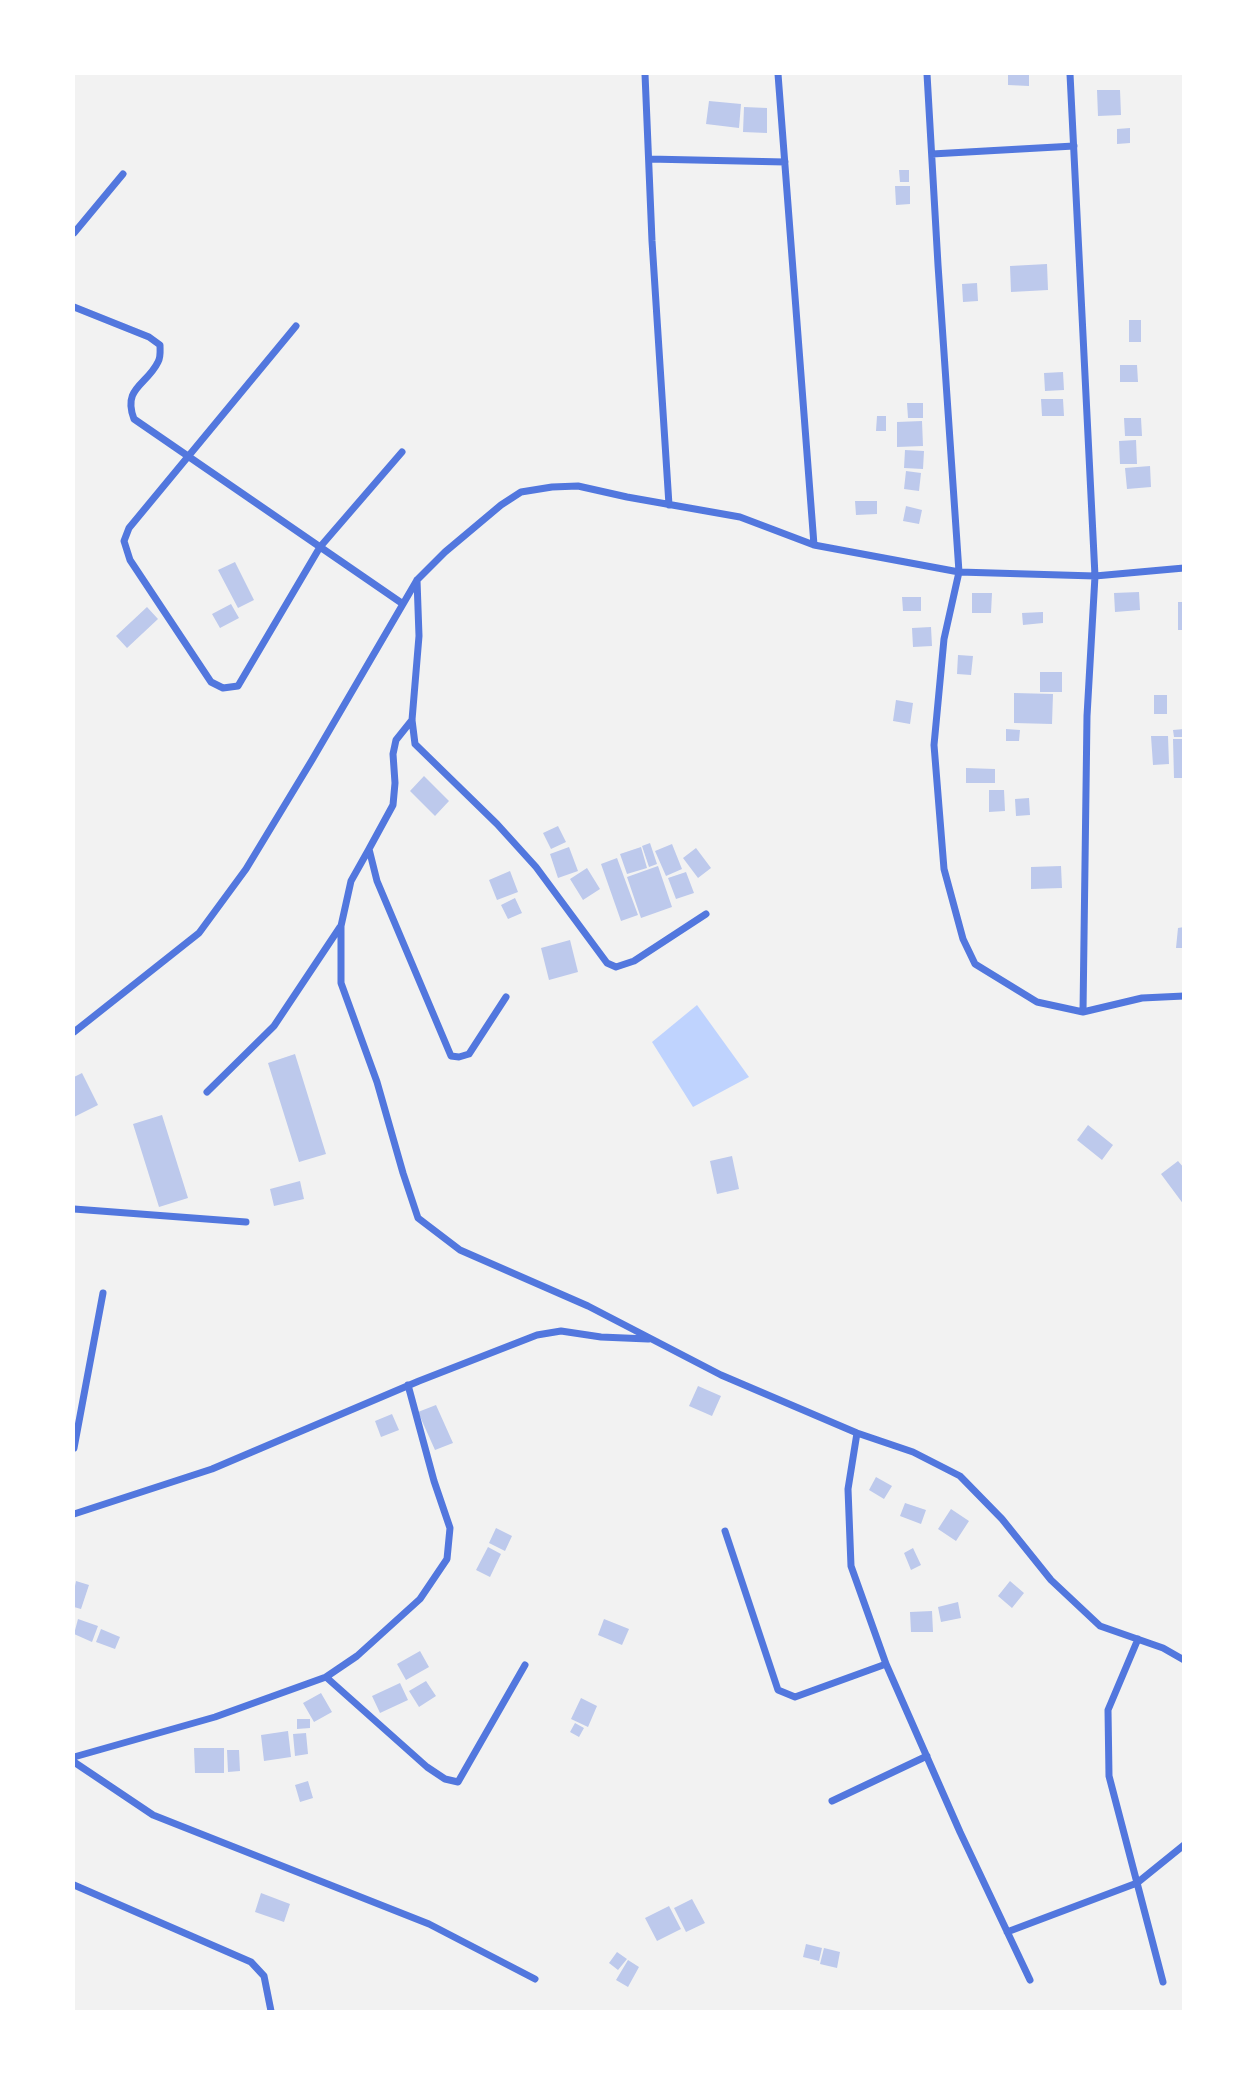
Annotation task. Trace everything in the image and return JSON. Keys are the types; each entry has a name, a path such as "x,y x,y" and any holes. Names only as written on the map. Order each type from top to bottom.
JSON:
{"street":[{"path":"645,74 652,241 669,505"},
{"path":"778,74 814,545"},
{"path":"927,74 959,572 944,639 934,745 944,869 960,928 975,964 1037,1002 1083,1012 1142,998 1184,996"},
{"path":"1070,74 1095,576 1087,716 1083,1012"},
{"path":"932,154 1073,146"},
{"path":"649,159 785,162"},
{"path":"74,233 123,174"},
{"path":"74,307 149,337 160,345 159,360 131,397 130,408 134,419 403,604"},
{"path":"296,326 129,528 124,541 130,560 211,682 223,688 238,686 320,547 402,452"},
{"path":"74,1032 199,933 246,869 417,580 445,552 501,505 521,492 578,486 740,517 814,545 959,572 1095,576 1184,568"},
{"path":"417,580 419,636 412,720 415,744 497,824 536,867 607,963 616,967 634,961 706,915"},
{"path":"412,720 396,740 393,754 393,805 351,881 341,926 341,983 377,1082 418,1218 460,1251 588,1306 721,1375 857,1433 913,1452 960,1476 1002,1519 1051,1580 1100,1626 1163,1648 1184,1660"},
{"path":"369,849 377,881 451,1056 469,1054 506,997"},
{"path":"207,1092 274,1026 341,926"},
{"path":"74,1209 246,1222"},
{"path":"74,1448 103,1293"},
{"path":"74,1514 212,1469 408,1385 537,1335 561,1331 652,1339"},
{"path":"74,1759 215,1717 326,1677 357,1656 420,1599 447,1559 450,1528 434,1481 408,1385"},
{"path":"857,1433 848,1489 852,1566 886,1664 1030,1980"},
{"path":"725,1531 778,1690 795,1697 886,1664"},
{"path":"1138,1639 1108,1710 1107,1749 1109,1776 1163,1982"},
{"path":"326,1677 427,1766 445,1779 458,1782 525,1665"},
{"path":"832,1801 927,1756"},
{"path":"74,1759 153,1815 429,1924 535,1979"},
{"path":"1007,1932 1137,1883 1184,1845"},
{"path":"74,1885 251,1962 264,1976 271,2011"}],"water":[{"path":"697,1005 749,1077 693,1107 652,1042"}],"building":[{"path":"1008,74 1029,74 1029,86 1008,85"},
{"path":"1097,90 1120,90 1121,115 1098,116"},
{"path":"709,101 741,104 739,128 706,124"},
{"path":"744,107 767,108 767,133 743,132"},
{"path":"1130,128 1130,143 1117,144 1117,129"},
{"path":"899,170 909,170 909,182 900,182"},
{"path":"895,186 910,186 910,204 896,205"},
{"path":"1047,264 1048,290 1011,292 1010,266"},
{"path":"977,283 978,301 963,302 962,284"},
{"path":"1129,320 1141,320 1141,342 1129,342"},
{"path":"1120,365 1137,365 1138,382 1120,382"},
{"path":"1063,372 1064,390 1045,391 1044,373"},
{"path":"1041,399 1063,399 1064,416 1042,416"},
{"path":"907,403 923,403 923,418 908,418"},
{"path":"877,416 886,416 886,431 876,431"},
{"path":"1124,418 1141,418 1142,436 1125,436"},
{"path":"922,421 923,446 897,447 897,422"},
{"path":"1136,440 1137,464 1120,464 1119,441"},
{"path":"905,450 924,451 923,469 904,468"},
{"path":"1150,466 1151,487 1127,489 1125,468"},
{"path":"906,471 921,473 919,491 904,489"},
{"path":"855,501 877,501 877,514 856,515"},
{"path":"906,506 922,510 919,524 903,521"},
{"path":"235,562 254,600 238,608 218,570"},
{"path":"1139,592 1140,610 1115,612 1114,593"},
{"path":"972,593 992,593 991,613 972,613"},
{"path":"902,597 921,597 921,611 903,611"},
{"path":"1178,602 1184,602 1184,630 1178,630"},
{"path":"231,604 239,618 220,628 212,614"},
{"path":"147,607 158,619 127,648 116,636"},
{"path":"1043,612 1043,623 1023,625 1022,613"},
{"path":"931,627 932,646 913,647 912,628"},
{"path":"958,655 973,656 971,675 957,674"},
{"path":"1040,672 1062,672 1062,692 1040,692"},
{"path":"1014,693 1053,694 1052,724 1014,723"},
{"path":"1154,695 1167,695 1167,714 1154,714"},
{"path":"896,700 913,703 910,724 893,721"},
{"path":"1006,729 1020,730 1019,741 1006,741"},
{"path":"1184,729 1184,737 1174,737 1173,730"},
{"path":"1151,736 1168,736 1169,764 1153,765"},
{"path":"1173,739 1184,739 1184,778 1174,778"},
{"path":"966,768 995,769 995,783 966,783"},
{"path":"424,776 449,801 435,816 410,791"},
{"path":"989,790 1004,790 1005,811 989,812"},
{"path":"1029,798 1030,815 1016,816 1015,799"},
{"path":"558,826 566,842 551,849 543,833"},
{"path":"650,843 657,864 649,867 642,846"},
{"path":"672,844 682,869 666,876 655,851"},
{"path":"569,847 578,871 558,878 550,854"},
{"path":"641,847 647,868 627,874 620,854"},
{"path":"696,848 711,868 698,878 683,858"},
{"path":"617,858 638,915 621,921 601,864"},
{"path":"658,866 672,907 641,918 627,877"},
{"path":"1061,866 1062,888 1031,889 1031,867"},
{"path":"587,868 600,889 583,900 570,879"},
{"path":"510,871 518,892 497,900 489,880"},
{"path":"686,872 694,893 676,899 668,878"},
{"path":"515,898 522,913 508,919 501,905"},
{"path":"1184,927 1184,948 1176,948 1178,928"},
{"path":"570,940 578,972 549,980 541,948"},
{"path":"295,1054 326,1154 299,1162 268,1063"},
{"path":"82,1073 98,1105 74,1117 74,1077"},
{"path":"162,1115 188,1198 159,1207 133,1124"},
{"path":"1088,1125 1113,1145 1102,1160 1077,1140"},
{"path":"732,1156 739,1189 717,1194 710,1161"},
{"path":"1178,1161 1184,1168 1184,1205 1161,1174"},
{"path":"300,1181 304,1199 274,1206 270,1189"},
{"path":"698,1386 721,1396 712,1416 689,1406"},
{"path":"436,1405 453,1443 435,1450 418,1412"},
{"path":"392,1414 399,1430 381,1437 375,1421"},
{"path":"876,1477 892,1486 884,1499 869,1490"},
{"path":"905,1503 926,1510 921,1524 900,1516"},
{"path":"951,1509 969,1521 956,1541 938,1529"},
{"path":"496,1528 512,1536 505,1551 489,1543"},
{"path":"488,1547 501,1554 490,1577 476,1570"},
{"path":"913,1548 921,1565 911,1570 904,1553"},
{"path":"76,1581 89,1585 81,1609 74,1607"},
{"path":"1010,1581 1024,1593 1012,1608 998,1596"},
{"path":"958,1602 961,1618 941,1622 938,1607"},
{"path":"932,1611 933,1632 911,1632 910,1612"},
{"path":"78,1619 98,1626 92,1642 74,1634"},
{"path":"604,1619 629,1629 622,1645 598,1635"},
{"path":"101,1629 120,1637 115,1649 96,1642"},
{"path":"420,1651 429,1667 406,1680 397,1664"},
{"path":"426,1681 436,1696 419,1707 409,1691"},
{"path":"400,1683 408,1700 380,1713 372,1696"},
{"path":"321,1693 332,1712 314,1722 303,1703"},
{"path":"581,1698 597,1706 588,1727 571,1719"},
{"path":"297,1719 310,1719 310,1728 297,1729"},
{"path":"575,1723 584,1728 579,1737 570,1732"},
{"path":"288,1731 291,1757 264,1761 261,1735"},
{"path":"306,1733 308,1754 295,1756 293,1734"},
{"path":"194,1748 224,1748 224,1773 195,1773"},
{"path":"227,1750 239,1750 240,1771 228,1772"},
{"path":"308,1781 313,1798 300,1802 295,1785"},
{"path":"261,1893 290,1904 284,1922 255,1912"},
{"path":"692,1899 705,1923 686,1932 674,1908"},
{"path":"669,1906 681,1929 657,1941 645,1918"},
{"path":"806,1944 822,1948 819,1961 803,1957"},
{"path":"824,1948 840,1952 837,1968 820,1964"},
{"path":"617,1952 627,1959 618,1970 609,1963"},
{"path":"628,1960 639,1967 628,1987 616,1980"}]}
